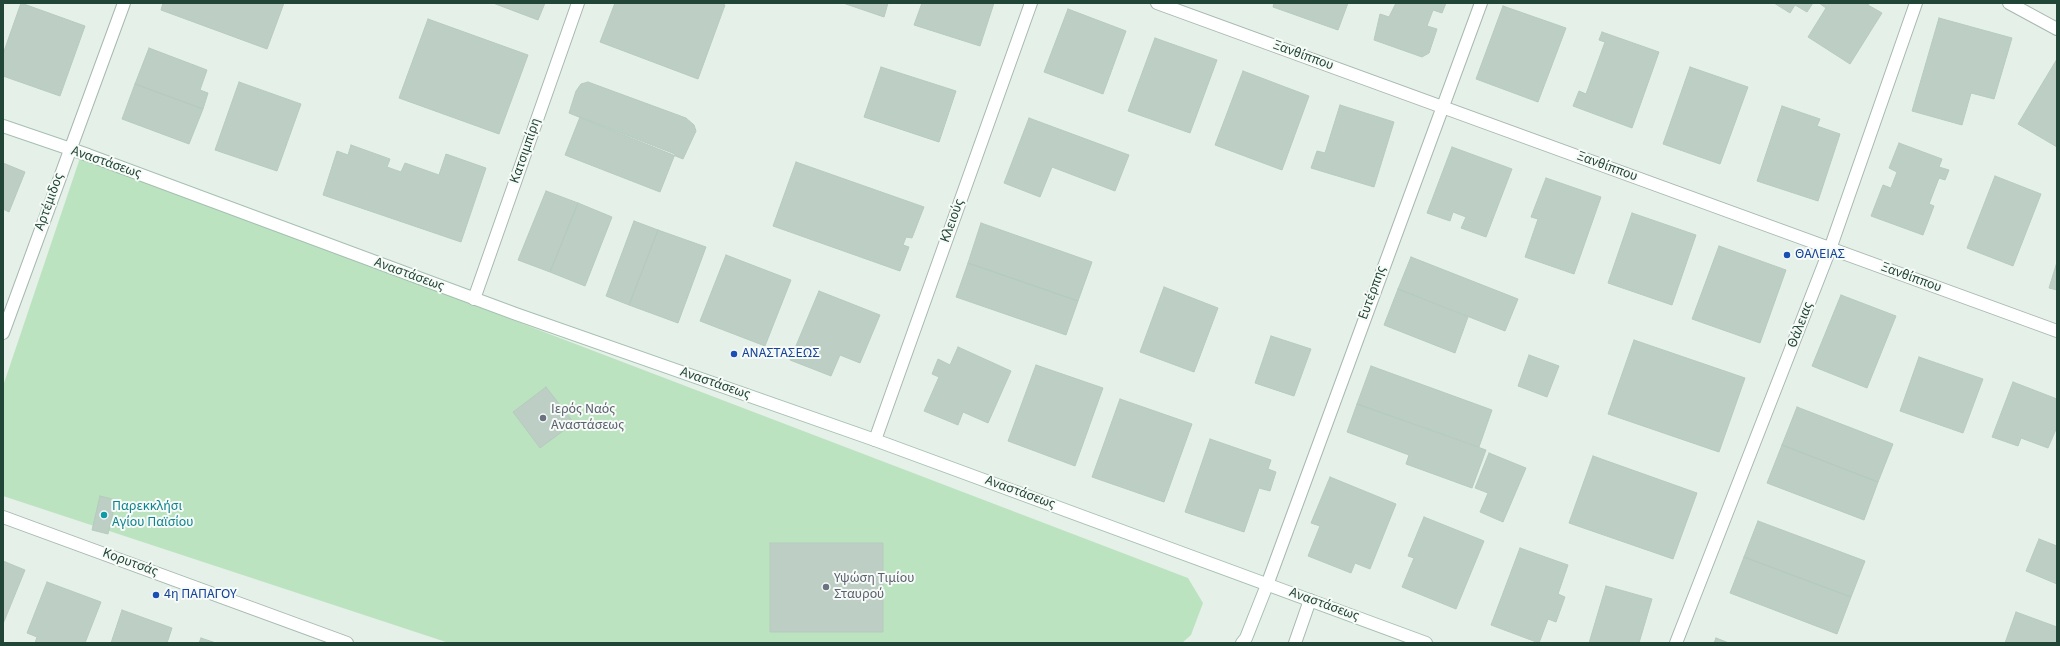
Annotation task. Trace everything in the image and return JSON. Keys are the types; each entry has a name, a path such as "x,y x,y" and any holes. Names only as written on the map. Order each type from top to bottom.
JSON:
{"street":[{"name":"Αρτέμιδος","path":"3,333 124,3"},
{"name":"Κατσιμπίρη","path":"474,299 578,3"},
{"name":"Κλειούς","path":"875,440 1031,3"},
{"name":"Ξανθίππου","path":"1157,3 2057,332"},
{"name":"Ευτέρπης","path":"1242,643 1246,638 1267,585 1480,3"},
{"name":"Θάλειας","path":"1676,643 1830,249 1916,3"},
{"path":"2009,3 2057,29"},
{"name":"Αναστάσεως","path":"3,126 69,150 96,158 474,299 875,440 1426,643"},
{"name":"Κορυτσάς","path":"3,517 348,643"},
{"path":"1295,643 1310,600"}],"green space":[{"path":"81,155 1188,578 1203,603 1191,635 1182,643 449,643 3,496 3,386"}],"building":[{"path":"21,3 85,26 60,96 3,76 3,54"},
{"path":"163,3 284,3 267,49 161,10"},
{"path":"493,3 545,3 538,20"},
{"path":"615,3 719,3 725,5 698,79 600,42"},
{"path":"843,3 888,3 884,17"},
{"path":"922,3 994,3 980,46 914,25"},
{"path":"1274,3 1348,3 1338,30 1273,7"},
{"path":"1396,3 1446,3 1442,13 1433,10 1427,26 1437,29 1429,53 1422,57 1374,40 1380,14 1389,17"},
{"path":"1774,3 1813,3 1807,12 1795,5 1790,13"},
{"path":"1819,3 1869,3 1868,5 1882,13 1850,64 1808,37 1826,8"},
{"path":"1503,6 1566,28 1538,102 1476,79"},
{"path":"1068,9 1126,31 1103,94 1044,72"},
{"path":"1939,18 2012,38 1994,99 1971,93 1962,125 1912,111"},
{"path":"428,19 528,55 499,134 399,98"},
{"path":"1602,32 1659,52 1632,128 1573,106 1579,91 1586,94 1605,42 1599,40"},
{"path":"1155,38 1217,60 1190,133 1128,111"},
{"path":"149,48 207,70 200,90 208,93 203,109 135,84"},
{"path":"2057,59 2057,147 2018,124"},
{"path":"881,67 956,91 939,142 864,117"},
{"path":"1690,67 1748,87 1720,164 1663,144"},
{"path":"1243,71 1309,96 1282,170 1215,145"},
{"path":"239,82 301,104 277,171 215,150"},
{"path":"588,82 686,118 694,125 696,131 683,159 569,113 576,91 581,84"},
{"path":"135,84 203,109 189,144 122,119"},
{"path":"1340,105 1394,122 1374,187 1311,168 1317,151 1325,153"},
{"path":"1782,106 1820,119 1817,126 1840,134 1818,201 1757,181"},
{"path":"580,117 675,154 660,192 565,155"},
{"path":"1029,118 1129,155 1115,191 1052,167 1040,197 1004,183"},
{"path":"1899,143 1942,159 1939,167 1949,170 1945,180 1939,178 1929,204 1934,206 1923,235 1871,216 1883,185 1891,188 1897,172 1889,168"},
{"path":"351,145 390,159 387,167 401,172 405,163 439,175 446,154 486,168 461,242 323,195 337,151 348,155"},
{"path":"1452,147 1512,169 1486,237 1461,228 1466,217 1453,212 1450,221 1427,213"},
{"path":"796,162 924,207 912,238 906,237 903,245 909,247 900,271 773,226"},
{"path":"3,163 25,172 9,212 3,209"},
{"path":"1995,176 2041,194 2013,266 1967,248"},
{"path":"1546,178 1601,197 1574,274 1525,257 1538,219 1531,217"},
{"path":"546,191 578,203 550,272 518,260"},
{"path":"578,203 612,217 585,286 550,272"},
{"path":"1632,213 1696,235 1672,305 1608,283"},
{"path":"634,221 658,230 629,305 606,296"},
{"path":"981,223 1092,262 1078,301 968,263"},
{"path":"658,230 706,247 678,323 629,305"},
{"path":"1719,246 1786,270 1760,343 1692,319"},
{"path":"726,255 791,280 765,346 700,321"},
{"path":"1411,257 1518,299 1505,331 1398,289"},
{"path":"2057,262 2057,290 2049,288"},
{"path":"968,263 1078,301 1066,335 956,297"},
{"path":"1164,287 1218,308 1194,372 1140,352"},
{"path":"1398,289 1468,317 1455,353 1384,325"},
{"path":"819,291 880,315 860,363 840,355 831,376 790,360"},
{"path":"1841,295 1896,316 1867,388 1812,366"},
{"path":"1271,336 1311,349 1294,396 1255,383"},
{"path":"1634,340 1745,378 1719,452 1608,414"},
{"path":"958,347 1011,371 988,423 963,412 958,425 924,411 939,377 932,374 938,359 950,365"},
{"path":"1529,355 1559,366 1547,397 1518,386"},
{"path":"1919,357 1983,379 1963,433 1900,411"},
{"path":"1036,365 1103,388 1075,466 1008,441"},
{"path":"1371,366 1492,410 1479,447 1357,404"},
{"path":"2013,382 2057,399 2057,427 2048,448 2021,438 2018,446 1992,437"},
{"name":"Ιερός Ναός Αναστάσεως","path":"546,387 574,423 540,448 513,412"},
{"path":"1120,399 1192,424 1164,502 1092,477"},
{"path":"1357,404 1486,450 1472,488 1406,464 1409,455 1347,432"},
{"path":"1797,407 1893,444 1878,482 1782,445"},
{"path":"1210,439 1271,460 1268,469 1276,472 1270,491 1259,488 1244,532 1185,512"},
{"path":"1782,445 1878,482 1864,520 1767,483"},
{"path":"1489,453 1526,468 1503,522 1480,512 1488,493 1475,488"},
{"path":"1593,456 1697,493 1673,559 1569,523"},
{"path":"1330,477 1396,504 1370,569 1355,563 1351,573 1308,556 1320,526 1311,523"},
{"name":"Παρεκκλήσι Αγίου Παϊσίου","path":"100,496 116,500 108,534 92,530"},
{"path":"1424,517 1484,541 1456,609 1402,587 1414,558 1408,556"},
{"path":"1758,521 1865,561 1851,597 1744,557"},
{"path":"2039,539 2057,546 2057,584 2026,571"},
{"name":"Υψώση Τιμίου Σταυρού","path":"770,543 883,543 883,632 770,632"},
{"path":"1520,548 1568,565 1558,594 1565,597 1556,622 1548,619 1539,643 1491,625"},
{"path":"1744,557 1851,597 1837,634 1730,593"},
{"path":"3,561 25,570 3,624"},
{"path":"47,582 101,602 85,643 35,643 37,637 27,633"},
{"path":"1606,586 1652,599 1639,643 1589,643"},
{"path":"122,610 172,628 167,643 111,643"},
{"path":"2016,612 2057,627 2057,643 2005,643"},
{"path":"201,638 216,643 199,643"},
{"path":"1716,638 1729,643 1714,643"}],"place":[{"name":"ΘΑΛΕΙΑΣ","path":"1787,255"},
{"name":"ΑΝΑΣΤΑΣΕΩΣ","path":"734,354"},
{"name":"Ιερός Ναός Αναστάσεως","path":"543,418"},
{"name":"Παρεκκλήσι Αγίου Παϊσίου","path":"104,515"},
{"name":"Υψώση Τιμίου Σταυρού","path":"826,587"},
{"name":"4η ΠΑΠΑΓΟΥ","path":"156,595"}]}
